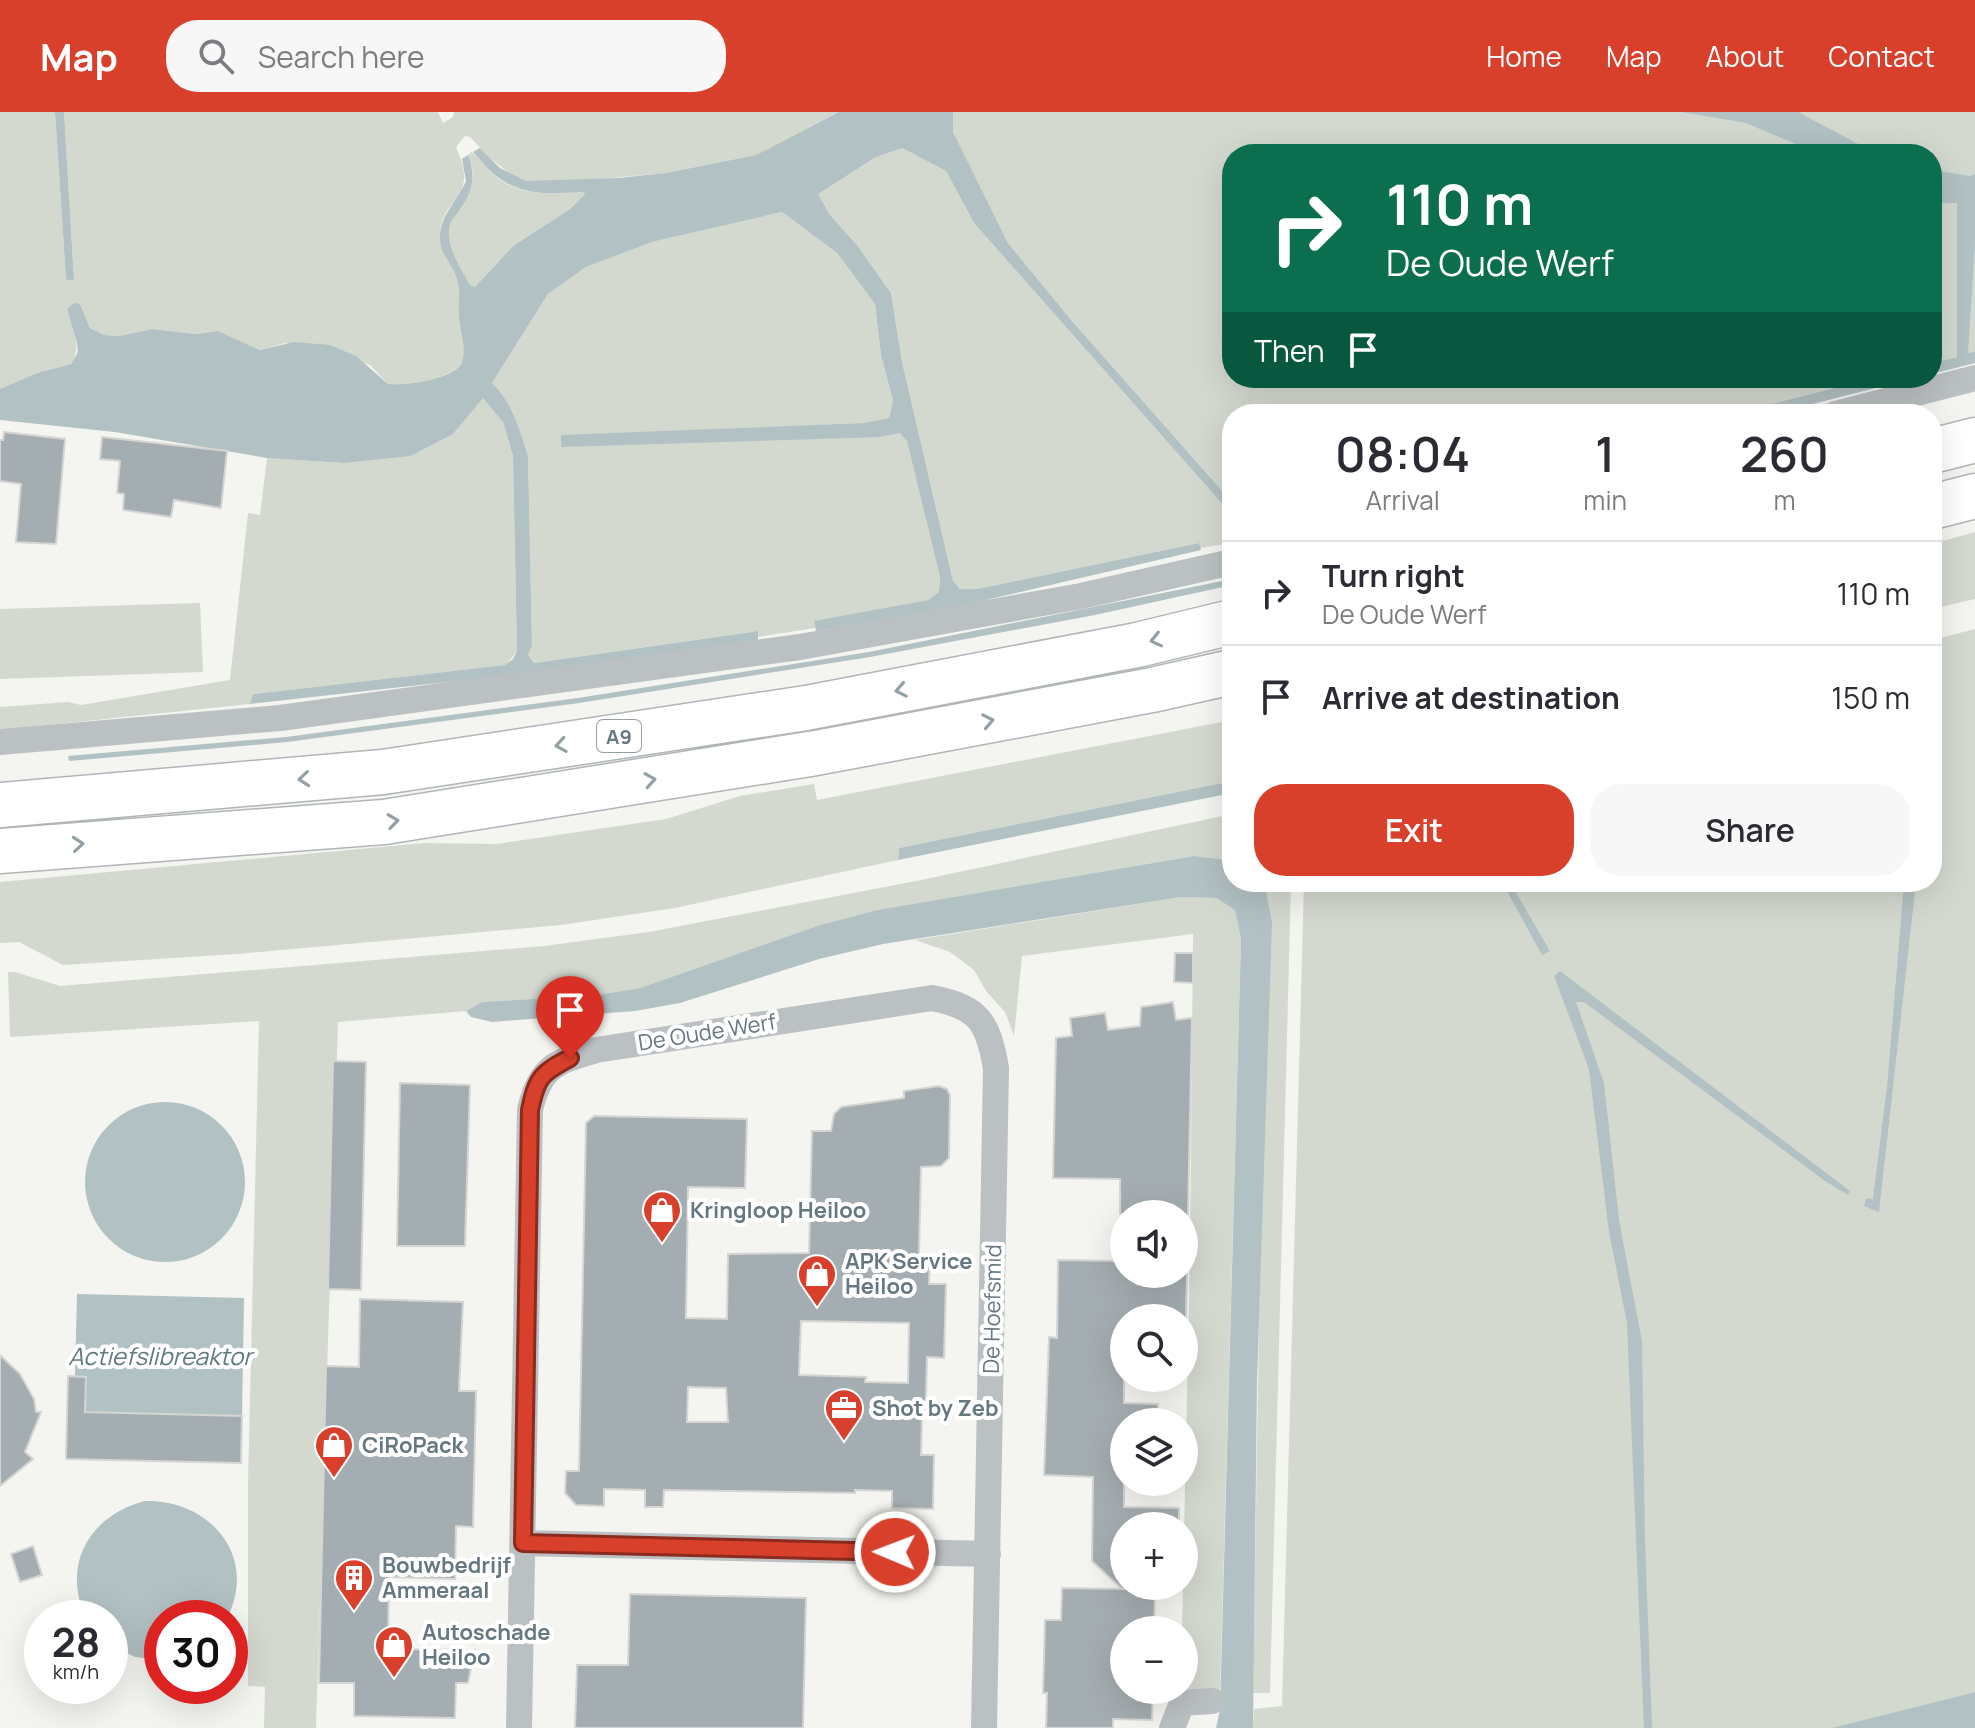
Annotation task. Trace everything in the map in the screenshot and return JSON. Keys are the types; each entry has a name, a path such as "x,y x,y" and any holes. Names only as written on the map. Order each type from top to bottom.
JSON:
{"highway":[{"path":"1942,448 1975,440"},
{"path":"1942,504 1975,496"},
{"name":"A9","path":"0,805 383,772 806,708 1137,645 1222,624"},
{"name":"A9","path":"0,851 384,822 816,753 1222,674"}],"street":[{"path":"1942,386 1975,378"},
{"path":"1874,404 1936,388"},
{"path":"0,742 280,718 800,647 1081,596 1222,564"},
{"name":"De Oude Werf","path":"519,1728 530,1110 533,1093 545,1071 570,1058 596,1050 932,998 956,1002"},
{"name":"De Hoefsmid","path":"956,1002 977,1016 991,1040 996,1068 984,1728"},
{"path":"523,1543 988,1554"},
{"path":"1172,1728 1182,1703 1212,1701"}],"shaded area":[{"path":"0,112 55,112 66,278 71,281 74,279 64,112 438,112 443,123 453,117 454,112 839,112 756,155 666,173 578,181 545,183 514,177 470,137 465,136 456,147 464,179 462,189 446,213 440,237 458,282 464,356 454,370 432,379 388,384 370,365 307,344 285,343 260,350 218,331 196,334 152,329 119,336 104,335 90,328 80,304 67,309 76,344 71,364 37,373 0,389"},
{"path":"953,112 1681,112 1745,123 1796,144 1222,144 1222,388 1834,388 1771,404 1222,404 1222,491 1072,321 1008,243 953,132"},
{"path":"1795,112 1975,112 1975,352 1968,354 1970,176 1942,174 1942,144 1849,144"},
{"path":"894,148 902,148 946,171 974,223 1222,504 1222,544 1200,548 1199,543 977,589 960,589 953,581 902,362 891,293 817,194"},
{"path":"471,152 493,174 514,187 536,192 585,194 570,209 513,246 475,287 470,285 454,257 449,241 454,215 471,186 473,177 468,155"},
{"path":"1957,202 1957,357 1942,361 1942,203"},
{"path":"782,212 837,253 875,304 881,355 893,401 889,418 863,423 561,436 881,437 900,433 907,440 940,577 939,592 928,600 814,622 815,628 758,637 757,631 534,663 528,655 532,646 528,457 492,383 548,294 586,267 652,242"},
{"path":"483,397 503,422 513,456 517,651 506,665 254,694 250,704 0,730 0,707 68,702 81,705 230,680 248,513 260,515 267,458 343,463 453,434"},
{"path":"1975,532 1975,599 1942,607 1942,541"},
{"path":"200,603 203,672 0,679 0,609"},
{"path":"1975,629 1975,1692 1831,1728 1253,1728 1254,1709 1282,1706 1304,892 1942,892 1942,637"},
{"path":"1222,722 1222,783 899,848 898,860 675,908 561,925 237,954 63,965 19,942 0,943 0,882 424,843 497,844 666,819 740,796 814,784 817,800"},
{"path":"1222,816 1222,859 1194,856 877,910 820,925 640,988 597,995 482,1002 466,1011 338,1022 316,1728 264,1728 265,1687 248,1686 248,1484 259,1021 10,1037 8,972 60,986 544,946 649,932 921,880"},
{"path":"1266,892 1291,892 1270,1693 1253,1693"},
{"path":"1181,897 1216,898 1235,910 1241,939 1220,1693 1198,1692 1198,1616 1182,1616 1183,1600 1198,1600 1198,1512 1184,1512 1185,1496 1198,1496 1198,1408 1187,1408 1187,1392 1198,1392 1198,1304 1189,1304 1189,1288 1198,1288 1198,1200 1190,1200 1193,934 1022,956 1014,1036 1005,1012 986,991 974,970 950,952 915,940"}],"water":[{"path":"55,112 64,112 72,281 66,279"},
{"path":"839,112 953,112 953,132 1008,243 1072,321 1222,491 1222,504 974,223 946,171 902,148 876,157 818,194 830,215 857,245 891,293 902,362 953,581 960,589 977,589 1199,543 1201,550 960,606 816,631 814,621 928,600 939,592 940,577 907,441 900,433 881,437 561,447 561,435 863,423 889,418 893,401 881,355 875,304 837,253 782,212 652,242 586,267 548,294 492,383 510,408 528,457 532,646 528,655 534,663 758,631 758,640 527,673 250,704 253,694 505,665 513,659 517,651 513,456 503,422 483,398 453,434 410,456 343,463 267,458 115,432 0,420 0,389 37,373 71,364 78,352 67,309 74,303 80,304 90,328 104,335 119,336 152,329 196,334 218,331 260,350 294,342 330,345 356,356 388,384 406,384 440,377 458,368 463,357 458,281 441,247 440,237 446,215 466,181 462,159 468,155 472,169 470,190 452,221 449,240 470,285 475,287 513,246 570,209 585,194 537,192 506,183 473,152 480,148 500,168 526,181 666,173 756,155"},
{"path":"1681,112 1798,112 1858,144 1796,144 1745,123"},
{"path":"1942,172 1975,174 1975,244 1968,353 1975,352 1975,363 1942,371 1942,361 1957,357 1957,203 1942,203"},
{"path":"1834,388 1876,388 1812,404 1771,404"},
{"path":"1222,581 1222,587 1095,615 870,657 579,703 287,742 69,761 68,756 286,737 578,698 869,652"},
{"path":"1222,783 1222,795 898,860 899,848"},
{"path":"1194,856 1222,859 1222,892 1266,892 1272,922 1257,1382 1253,1728 1216,1728 1220,1710 1241,939 1235,910 1216,898 1181,897 883,944 819,959 680,1003 635,1011 492,1022 471,1017 466,1011 482,1002 597,995 640,988 820,925 877,910"},
{"path":"1507,892 1516,892 1550,951 1542,955"},
{"path":"1903,892 1915,892 1879,1212 1864,1206 1866,1198 1873,1199 1887,1087"},
{"path":"1560,971 1850,1191 1848,1195 1825,1181 1584,1002 1576,1002 1604,1083 1619,1220 1642,1342 1652,1728 1644,1728 1627,1323 1609,1232 1589,1069 1554,976"},
{"path":"165,1102 195,1108 221,1126 239,1152 245,1182 239,1212 221,1238 195,1256 165,1262 135,1256 109,1238 91,1212 85,1182 91,1152 109,1126 135,1108"},
{"name":"Actiefslibreaktor","path":"77,1294 244,1298 242,1416 85,1412 86,1377 75,1376"},
{"path":"145,1501 168,1503 208,1521 232,1553 237,1573 233,1600 144,1600 144,1658 128,1654 128,1600 79,1598 79,1561 86,1544 109,1518"},
{"path":"1975,1692 1975,1728 1831,1728"}],"building":[{"path":"4,432 65,439 56,544 16,542 21,484 0,481 0,440 3,440"},
{"path":"102,437 227,451 221,508 174,500 171,517 123,510 124,494 117,493 120,461 100,459"},
{"path":"1175,953 1193,953 1193,983 1174,982"},
{"path":"1173,1002 1176,1020 1192,1018 1188,1200 1120,1200 1120,1179 1053,1178 1056,1038 1072,1036 1070,1018 1105,1013 1108,1030 1140,1026 1141,1007"},
{"path":"333,1061 366,1062 361,1290 328,1289"},
{"path":"400,1083 470,1085 465,1246 397,1246"},
{"path":"939,1086 947,1089 950,1095 949,1158 941,1166 921,1167 919,1255 930,1256 929,1284 946,1284 944,1358 927,1357 926,1397 943,1402 942,1419 922,1418 921,1455 934,1455 933,1509 892,1508 892,1491 855,1490 855,1493 664,1490 663,1507 645,1507 645,1490 604,1489 604,1506 576,1505 565,1493 566,1471 579,1471 586,1123 594,1116 747,1119 745,1188 688,1187 686,1318 727,1319 728,1254 809,1253 812,1131 831,1131 834,1114 841,1107 904,1098 904,1091","holes":["801,1321 909,1323 908,1383 865,1382 866,1377 799,1375","688,1387 726,1388 728,1422 687,1422"]},
{"path":"1058,1260 1110,1261 1110,1288 1187,1288 1186,1304 1110,1304 1110,1392 1124,1392 1124,1403 1158,1404 1158,1408 1110,1408 1110,1496 1124,1496 1124,1507 1179,1508 1179,1512 1110,1512 1110,1578 1092,1561 1093,1477 1044,1475 1049,1337 1057,1338"},
{"path":"360,1299 463,1302 459,1391 476,1391 473,1527 456,1526 455,1579 389,1577 388,1649 475,1650 468,1683 456,1683 455,1718 354,1716 354,1683 319,1683 326,1366 359,1367"},
{"path":"0,1355 20,1374 34,1399 36,1412 41,1412 25,1452 33,1459 0,1486"},
{"path":"68,1376 86,1377 85,1412 242,1416 241,1463 66,1459"},
{"path":"33,1546 42,1575 20,1582 11,1554"},
{"path":"1062,1588 1110,1589 1110,1600 1155,1600 1154,1616 1110,1616 1110,1704 1153,1704 1152,1720 1113,1719 1113,1728 1046,1728 1047,1693 1043,1693 1045,1620 1061,1620"},
{"path":"630,1594 806,1598 803,1728 575,1728 577,1665 628,1665"}],"place":[{"name":"Kringloop Heiloo","path":"662,1244"},
{"name":"APK Service Heiloo","path":"817,1308"},
{"name":"Shot by Zeb","path":"844,1442"},
{"name":"CiRoPack","path":"334,1479"},
{"name":"Bouwbedrijf Ammeraal","path":"354,1612"},
{"name":"Autoschade Heiloo","path":"394,1679"}],"route":[{"path":"570,1058 545,1071 533,1093 530,1110 523,1543 895,1552"}]}
